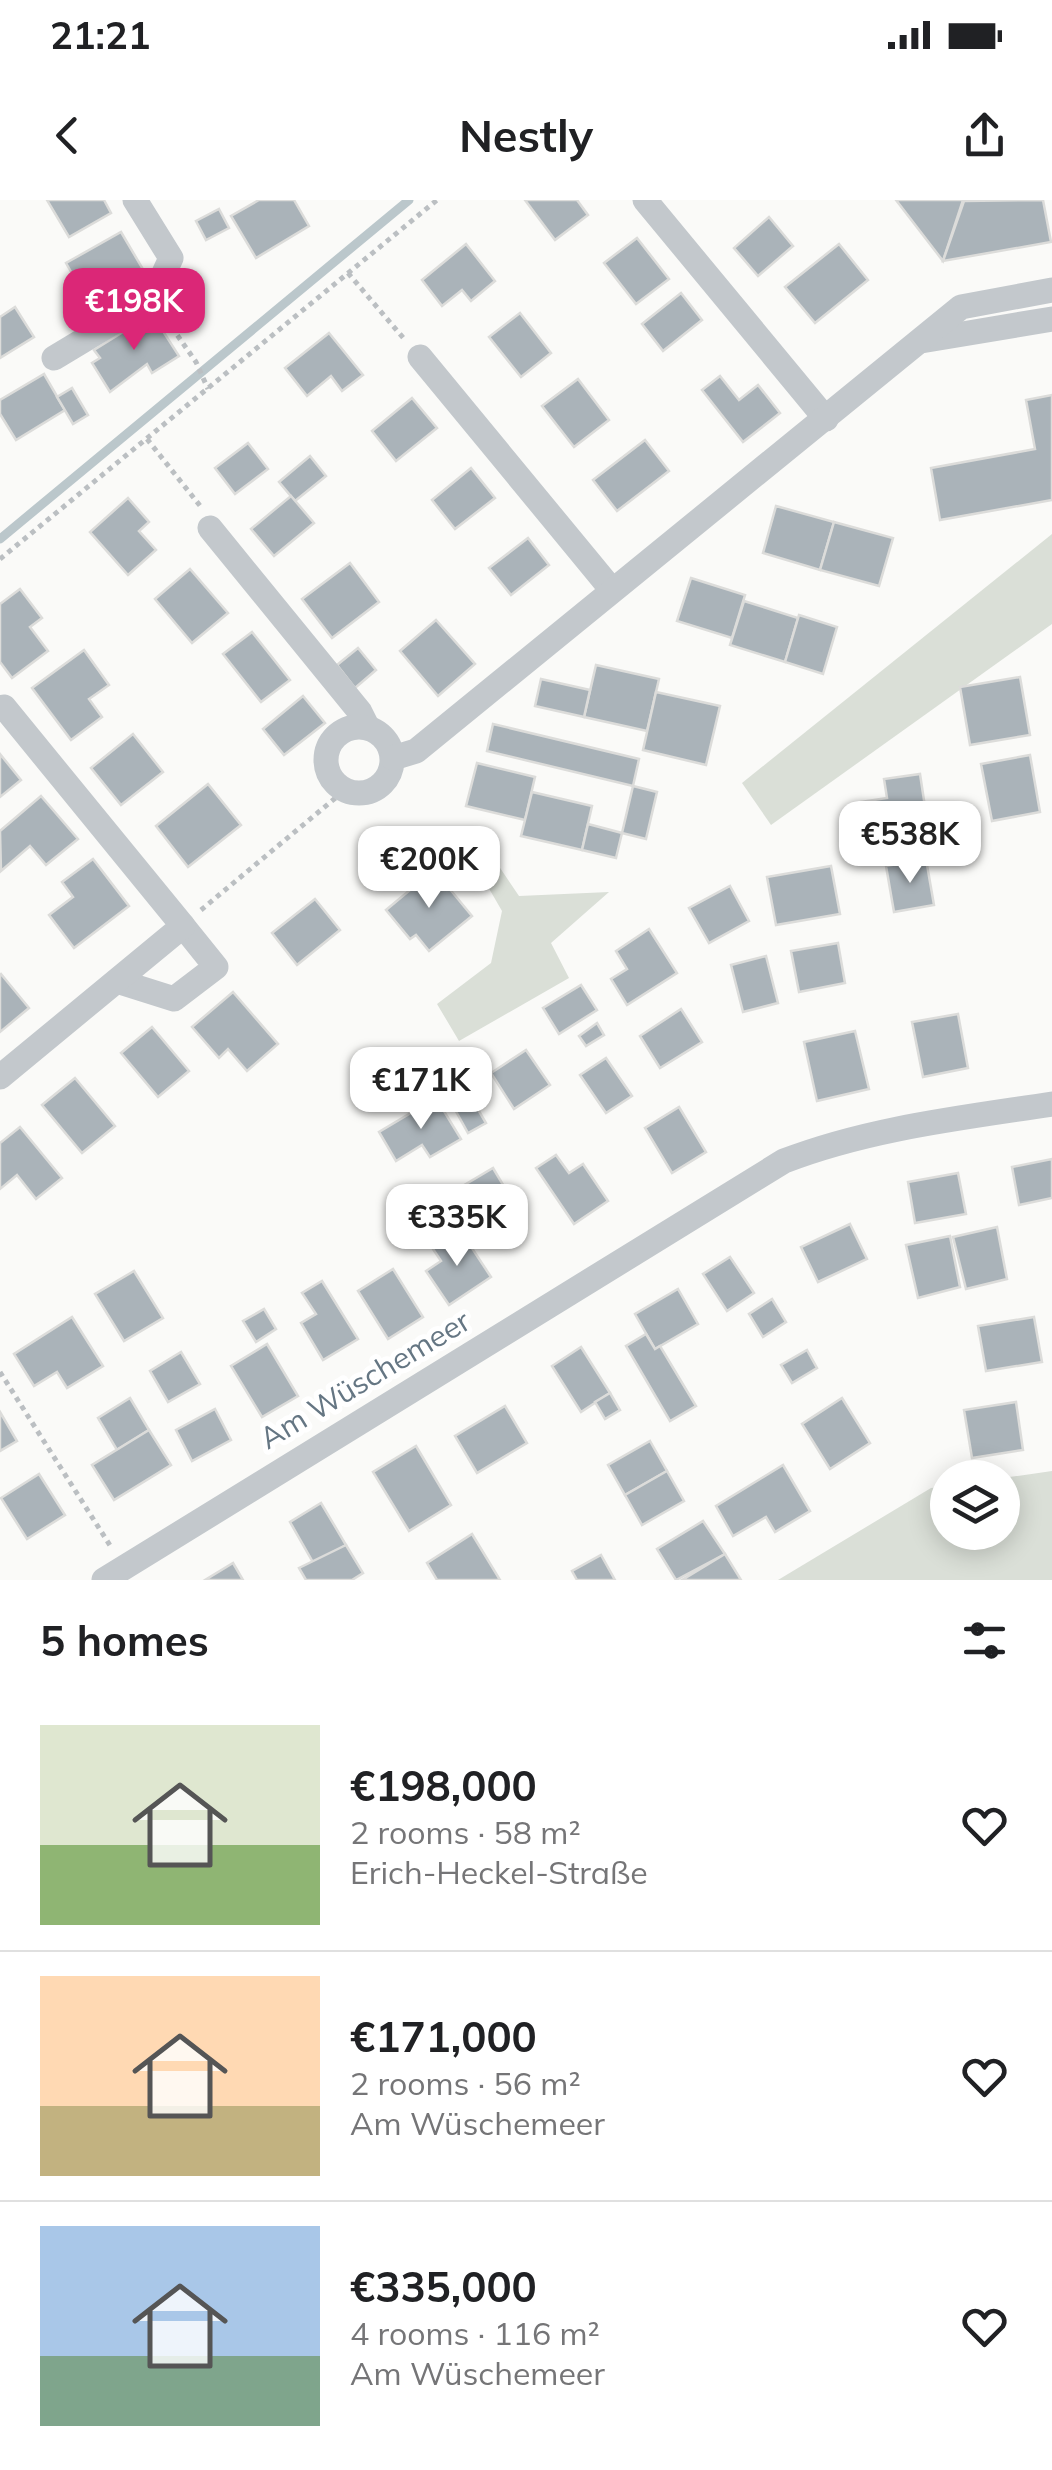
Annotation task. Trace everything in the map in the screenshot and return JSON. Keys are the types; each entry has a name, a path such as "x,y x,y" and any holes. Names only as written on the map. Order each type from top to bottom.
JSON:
{"street":[{"path":"54,358 152,298 172,258 135,200"},
{"path":"646,200 826,419"},
{"path":"392,758 416,751 961,307 1052,290"},
{"path":"921,341 1052,319"},
{"path":"420,358 612,590"},
{"path":"210,528 360,712 368,728 385,740 392,758 391,770 378,788 356,793 345,790 329,774 327,752 338,734 368,728"},
{"path":"4,707 216,967 174,999 117,980"},
{"path":"0,1078 183,926"},
{"name":"Am Wüschemeer","path":"114,1574 784,1161 872,1133 1052,1104"}],"path":[{"path":"0,560 437,200"},
{"path":"348,273 420,358"},
{"path":"152,298 196,362 208,388"},
{"path":"147,439 206,513 210,528"},
{"path":"183,926 345,790"},
{"path":"0,1372 114,1574"}],"shaded area":[{"path":"1052,534 1052,624 771,825 742,783"},
{"path":"484,844 519,896 609,892 551,943 569,978 459,1041 437,1004 491,963 502,911 469,854"},
{"path":"1052,1471 1052,1580 778,1580 930,1489 930,1550 1020,1550 1020,1476"}],"building":[{"path":"47,200 104,200 111,213 69,237"},
{"path":"259,200 294,200 309,226 256,258 231,216"},
{"path":"525,200 577,200 588,215 555,240"},
{"path":"896,200 963,200 943,261"},
{"path":"1043,200 1051,242 943,261 964,201"},
{"path":"219,209 229,228 206,240 196,221"},
{"path":"769,217 793,246 758,276 734,248"},
{"path":"121,232 144,271 89,303 66,263"},
{"path":"637,238 669,279 636,304 604,263"},
{"path":"466,244 495,281 471,301 462,290 442,306 422,280"},
{"path":"839,244 868,280 815,323 785,287"},
{"path":"681,293 702,320 663,351 642,324"},
{"path":"15,307 34,337 0,358 0,317"},
{"path":"520,313 551,353 521,377 489,337"},
{"path":"152,314 179,356 152,373 147,364 110,392 92,363 100,358 94,350"},
{"path":"329,333 363,375 342,391 331,376 307,396 285,368"},
{"path":"44,374 65,410 16,440 0,414 0,400"},
{"path":"720,376 739,400 758,385 780,413 743,442 702,390"},
{"path":"578,379 609,420 574,447 542,406"},
{"path":"72,388 88,415 73,424 57,397"},
{"path":"1052,395 1052,500 940,520 931,468 1035,449 1026,400"},
{"path":"412,398 437,428 396,461 372,431"},
{"path":"645,440 669,471 617,511 593,480"},
{"path":"248,443 268,469 235,494 215,468"},
{"path":"310,456 326,476 295,501 279,482"},
{"path":"471,468 495,498 455,529 432,500"},
{"path":"291,496 314,523 274,556 251,529"},
{"path":"128,498 149,522 139,531 156,550 128,575 90,532"},
{"path":"776,506 834,522 820,570 763,553"},
{"path":"834,522 893,538 879,586 820,570"},
{"path":"528,538 549,565 511,595 489,568"},
{"path":"350,563 379,602 332,638 302,599"},
{"path":"190,569 228,613 192,643 155,599"},
{"path":"691,578 745,595 732,638 677,621"},
{"path":"20,589 42,618 30,627 48,651 12,678 0,662 0,604"},
{"path":"744,601 798,618 785,662 730,645"},
{"path":"799,615 837,627 823,674 785,662"},
{"path":"436,620 475,664 438,696 400,651"},
{"path":"252,632 290,680 261,702 223,654"},
{"path":"358,648 376,670 355,688 337,665"},
{"path":"84,650 109,685 89,699 102,717 71,740 32,688"},
{"path":"596,665 659,679 647,731 584,717"},
{"path":"1020,677 1030,735 970,745 960,687"},
{"path":"541,679 590,690 584,717 535,706"},
{"path":"656,692 720,706 706,765 643,750"},
{"path":"303,696 325,723 284,755 263,729"},
{"path":"493,724 639,759 633,786 487,751"},
{"path":"133,734 163,772 121,805 91,768"},
{"path":"0,754 21,780 0,797"},
{"path":"1030,755 1040,812 992,821 981,764"},
{"path":"477,763 535,777 525,820 466,806"},
{"path":"920,774 929,833 860,844 854,803 887,798 884,779"},
{"path":"208,784 241,825 188,867 156,826"},
{"path":"633,786 657,792 646,839 622,833"},
{"path":"532,792 592,806 582,850 521,836"},
{"path":"41,796 78,839 46,865 30,846 1,871 0,831"},
{"path":"588,824 622,833 616,858 582,850"},
{"path":"93,859 129,906 74,948 49,915 73,897 62,882"},
{"path":"926,859 934,905 894,912 886,866"},
{"path":"831,866 840,914 776,925 767,877"},
{"path":"434,870 472,916 429,951 416,935 410,939 386,910"},
{"path":"730,886 749,921 709,943 689,908"},
{"path":"315,899 340,930 297,965 272,933"},
{"path":"649,929 677,973 627,1005 611,979 627,969 616,951"},
{"path":"838,943 845,983 799,992 791,951"},
{"path":"766,956 778,1003 743,1012 731,965"},
{"path":"0,975 29,1008 0,1032"},
{"path":"581,985 597,1010 559,1034 543,1008"},
{"path":"233,992 278,1044 247,1071 228,1049 219,1058 192,1027"},
{"path":"681,1009 702,1042 660,1068 640,1036"},
{"path":"958,1014 968,1068 923,1077 912,1022"},
{"path":"597,1023 604,1035 586,1046 579,1036"},
{"path":"152,1027 189,1071 158,1097 121,1053"},
{"path":"855,1031 869,1089 817,1101 804,1042"},
{"path":"526,1050 550,1085 514,1109 491,1073"},
{"path":"606,1058 632,1096 606,1113 580,1075"},
{"path":"75,1078 115,1126 82,1153 42,1105"},
{"path":"470,1096 486,1123 468,1133 453,1106"},
{"path":"436,1098 461,1139 430,1157 422,1145 396,1161 379,1132"},
{"path":"679,1107 706,1152 672,1173 645,1128"},
{"path":"20,1127 62,1178 36,1199 17,1175 0,1189 0,1143"},
{"path":"556,1155 569,1173 583,1164 608,1201 574,1224 536,1168"},
{"path":"1052,1159 1052,1198 1019,1205 1012,1167"},
{"path":"493,1168 524,1220 491,1239 461,1187"},
{"path":"958,1173 966,1214 915,1223 908,1182"},
{"path":"850,1224 867,1259 818,1282 801,1247"},
{"path":"997,1227 1007,1279 966,1289 953,1237"},
{"path":"460,1230 491,1277 449,1305 426,1271 441,1261 433,1249"},
{"path":"950,1236 960,1287 918,1298 906,1245"},
{"path":"730,1257 754,1293 727,1311 703,1274"},
{"path":"393,1269 423,1317 388,1339 358,1291"},
{"path":"134,1271 163,1318 124,1341 95,1294"},
{"path":"322,1281 358,1339 323,1360 301,1323 316,1314 302,1293"},
{"path":"678,1289 698,1324 655,1349 635,1314"},
{"path":"772,1299 786,1322 763,1337 749,1314"},
{"path":"264,1309 276,1329 256,1342 243,1321"},
{"path":"72,1317 103,1366 67,1388 57,1372 34,1386 14,1354"},
{"path":"1034,1317 1042,1362 986,1371 978,1326"},
{"path":"646,1334 655,1349 660,1346 696,1406 670,1421 626,1346"},
{"path":"267,1344 298,1396 262,1417 231,1366"},
{"path":"581,1347 610,1393 581,1412 552,1366"},
{"path":"807,1350 817,1368 792,1383 781,1365"},
{"path":"181,1352 200,1384 168,1402 150,1371"},
{"path":"610,1393 620,1410 605,1419 595,1402"},
{"path":"130,1398 149,1430 117,1450 98,1418"},
{"path":"842,1398 870,1443 830,1469 802,1424"},
{"path":"1016,1402 1023,1450 972,1458 964,1410"},
{"path":"505,1406 527,1443 477,1473 455,1436"},
{"path":"215,1409 231,1440 192,1461 176,1430"},
{"path":"0,1412 17,1441 0,1451"},
{"path":"149,1430 171,1465 114,1500 92,1465"},
{"path":"650,1441 667,1471 625,1495 608,1465"},
{"path":"416,1446 451,1505 409,1531 373,1472"},
{"path":"783,1465 810,1511 775,1532 766,1517 733,1536 716,1506"},
{"path":"667,1471 684,1501 642,1525 625,1495"},
{"path":"39,1474 65,1515 27,1539 1,1498"},
{"path":"321,1503 346,1545 314,1564 290,1522"},
{"path":"703,1521 725,1554 676,1580 657,1549"},
{"path":"472,1534 500,1580 437,1580 427,1563"},
{"path":"346,1545 363,1573 352,1580 306,1580 299,1568"},
{"path":"725,1554 741,1580 682,1580"},
{"path":"601,1555 615,1580 577,1580 572,1571"},
{"path":"233,1563 243,1580 205,1580"}],"waterway":[{"path":"0,539 409,200"}]}
